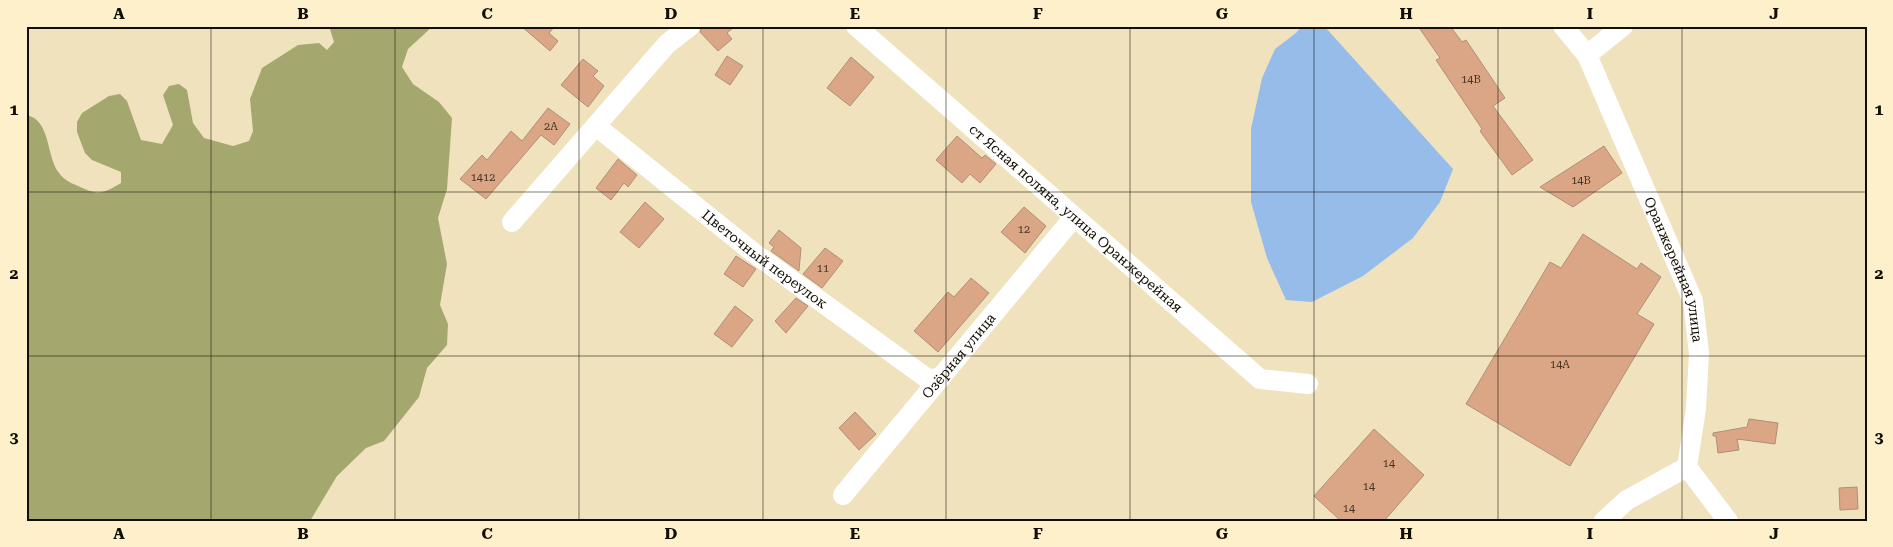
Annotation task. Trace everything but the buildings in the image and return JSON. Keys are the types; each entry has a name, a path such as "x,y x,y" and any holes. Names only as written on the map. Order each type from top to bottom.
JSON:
{"street":[{"path":"512,222 668,44 690,26"},
{"name":"ст Ясная поляна, улица Оранжерейная","path":"856,26 1260,380 1308,384"},
{"name":"Оранжерейная улица","path":"1564,26 1587,55 1693,301 1699,353 1696,409 1687,467"},
{"path":"1587,55 1623,26"},
{"name":"Цветочный переулок","path":"596,126 762,259 928,379 941,378"},
{"name":"Озёрная улица","path":"843,495 1074,217"},
{"path":"1604,521 1627,500 1687,467 1728,521"}],"green space":[{"path":"329,26 433,26 408,49 402,67 413,84 439,102 452,118 447,189 438,218 447,264 440,305 448,324 447,345 427,368 419,397 384,441 366,448 337,476 310,521 26,521 26,115 40,123 55,166 63,178 91,191 109,190 121,183 121,172 92,160 85,153 77,132 77,122 82,113 109,96 120,94 127,101 141,140 162,144 173,125 163,95 169,86 179,84 187,90 193,123 204,138 233,146 249,141 253,131 250,99 262,68 298,45 319,43 327,50 334,42"}],"water":[{"path":"1302,26 1326,28 1453,169 1440,202 1413,238 1363,276 1312,302 1286,300 1267,258 1251,202 1251,129 1262,78 1275,49"}]}
